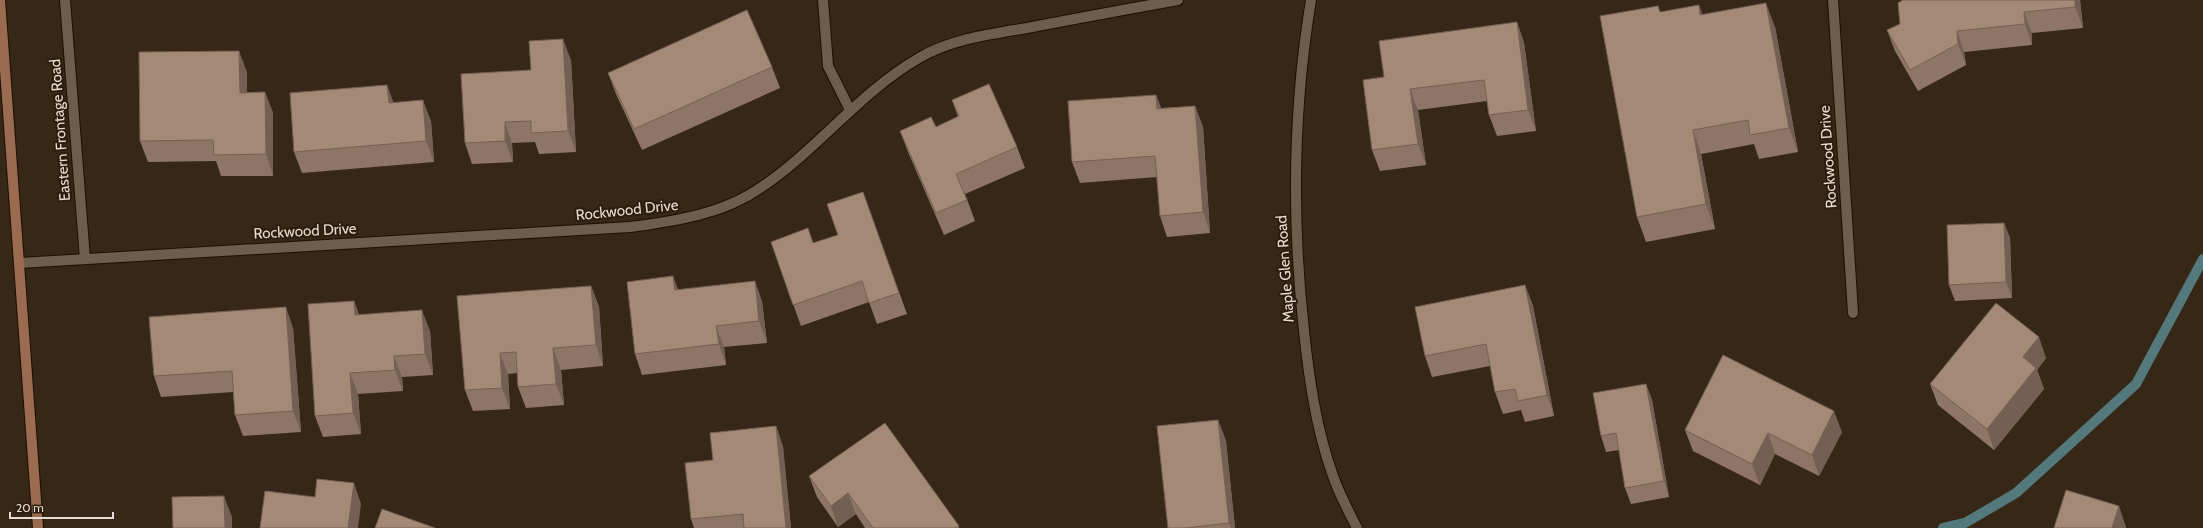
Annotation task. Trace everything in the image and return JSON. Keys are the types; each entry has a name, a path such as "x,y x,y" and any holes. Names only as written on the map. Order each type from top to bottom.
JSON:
{"main road":[{"path":"0,0 38,528"}],"street":[{"name":"Eastern Frontage Road","path":"65,0 86,258"},
{"path":"823,0 828,66 850,110"},
{"name":"Rockwood Drive","path":"19,263 630,227 683,220 722,208 762,187 804,155 869,92 919,57 950,44 990,35 1178,0"},
{"name":"Maple Glen Road","path":"1311,0 1299,110 1296,192 1297,267 1310,382 1318,420 1332,473 1357,528"},
{"name":"Rockwood Drive","path":"1832,0 1853,313"}],"building":[{"path":"1903,0 2075,0 2075,7 2024,12 2025,24 1957,31 1958,44 1910,70 1887,30 1900,24 1898,3"},
{"path":"1766,3 1789,128 1750,135 1748,120 1693,130 1706,204 1637,217 1600,16 1658,6 1660,12 1699,5 1700,15"},
{"path":"747,10 772,67 634,129 608,73"},
{"path":"1517,22 1528,110 1489,115 1484,80 1410,89 1418,144 1372,150 1363,80 1384,77 1379,41"},
{"path":"563,39 568,131 531,133 531,121 505,122 505,141 465,143 461,74 531,70 529,41"},
{"path":"239,51 240,93 265,92 266,154 214,155 213,140 140,141 139,52"},
{"path":"989,84 1017,147 956,174 967,200 936,213 900,131 931,117 936,127 959,116 952,100"},
{"path":"387,85 389,103 423,100 426,141 294,152 290,93"},
{"path":"1156,95 1157,109 1195,106 1203,212 1160,216 1155,156 1072,162 1068,101"},
{"path":"863,192 899,293 869,303 862,281 793,305 771,242 808,228 813,243 838,235 827,204"},
{"path":"2004,223 2006,282 1949,285 1947,225"},
{"path":"673,276 675,290 755,281 759,321 716,326 719,344 635,354 627,282"},
{"path":"1525,285 1547,395 1518,401 1515,389 1495,392 1486,344 1425,356 1415,307"},
{"path":"591,286 596,345 553,348 556,384 518,387 516,352 500,353 502,388 465,390 457,296"},
{"path":"354,301 355,315 422,310 425,354 394,356 395,370 350,373 353,413 315,416 308,304"},
{"path":"1996,303 2039,337 2023,357 2036,368 1987,429 1930,384"},
{"path":"286,307 293,411 235,415 232,371 154,376 149,317"},
{"path":"1723,355 1834,411 1812,455 1768,433 1752,464 1685,430"},
{"path":"1646,384 1664,481 1625,488 1616,433 1601,436 1593,393"},
{"path":"1218,420 1229,523 1185,528 1168,528 1157,426"},
{"path":"885,423 959,526 955,528 873,528 848,493 831,506 809,476"},
{"path":"776,426 786,528 744,528 743,514 691,519 685,463 713,460 710,433"},
{"path":"317,479 354,483 348,528 260,528 265,491 315,497"},
{"path":"2066,490 2119,506 2112,528 2054,528"},
{"path":"224,496 225,528 173,528 172,497"},
{"path":"382,509 435,528 375,528"}],"waterway":[{"path":"1943,528 1965,523 2016,493 2136,384 2203,259"}]}
